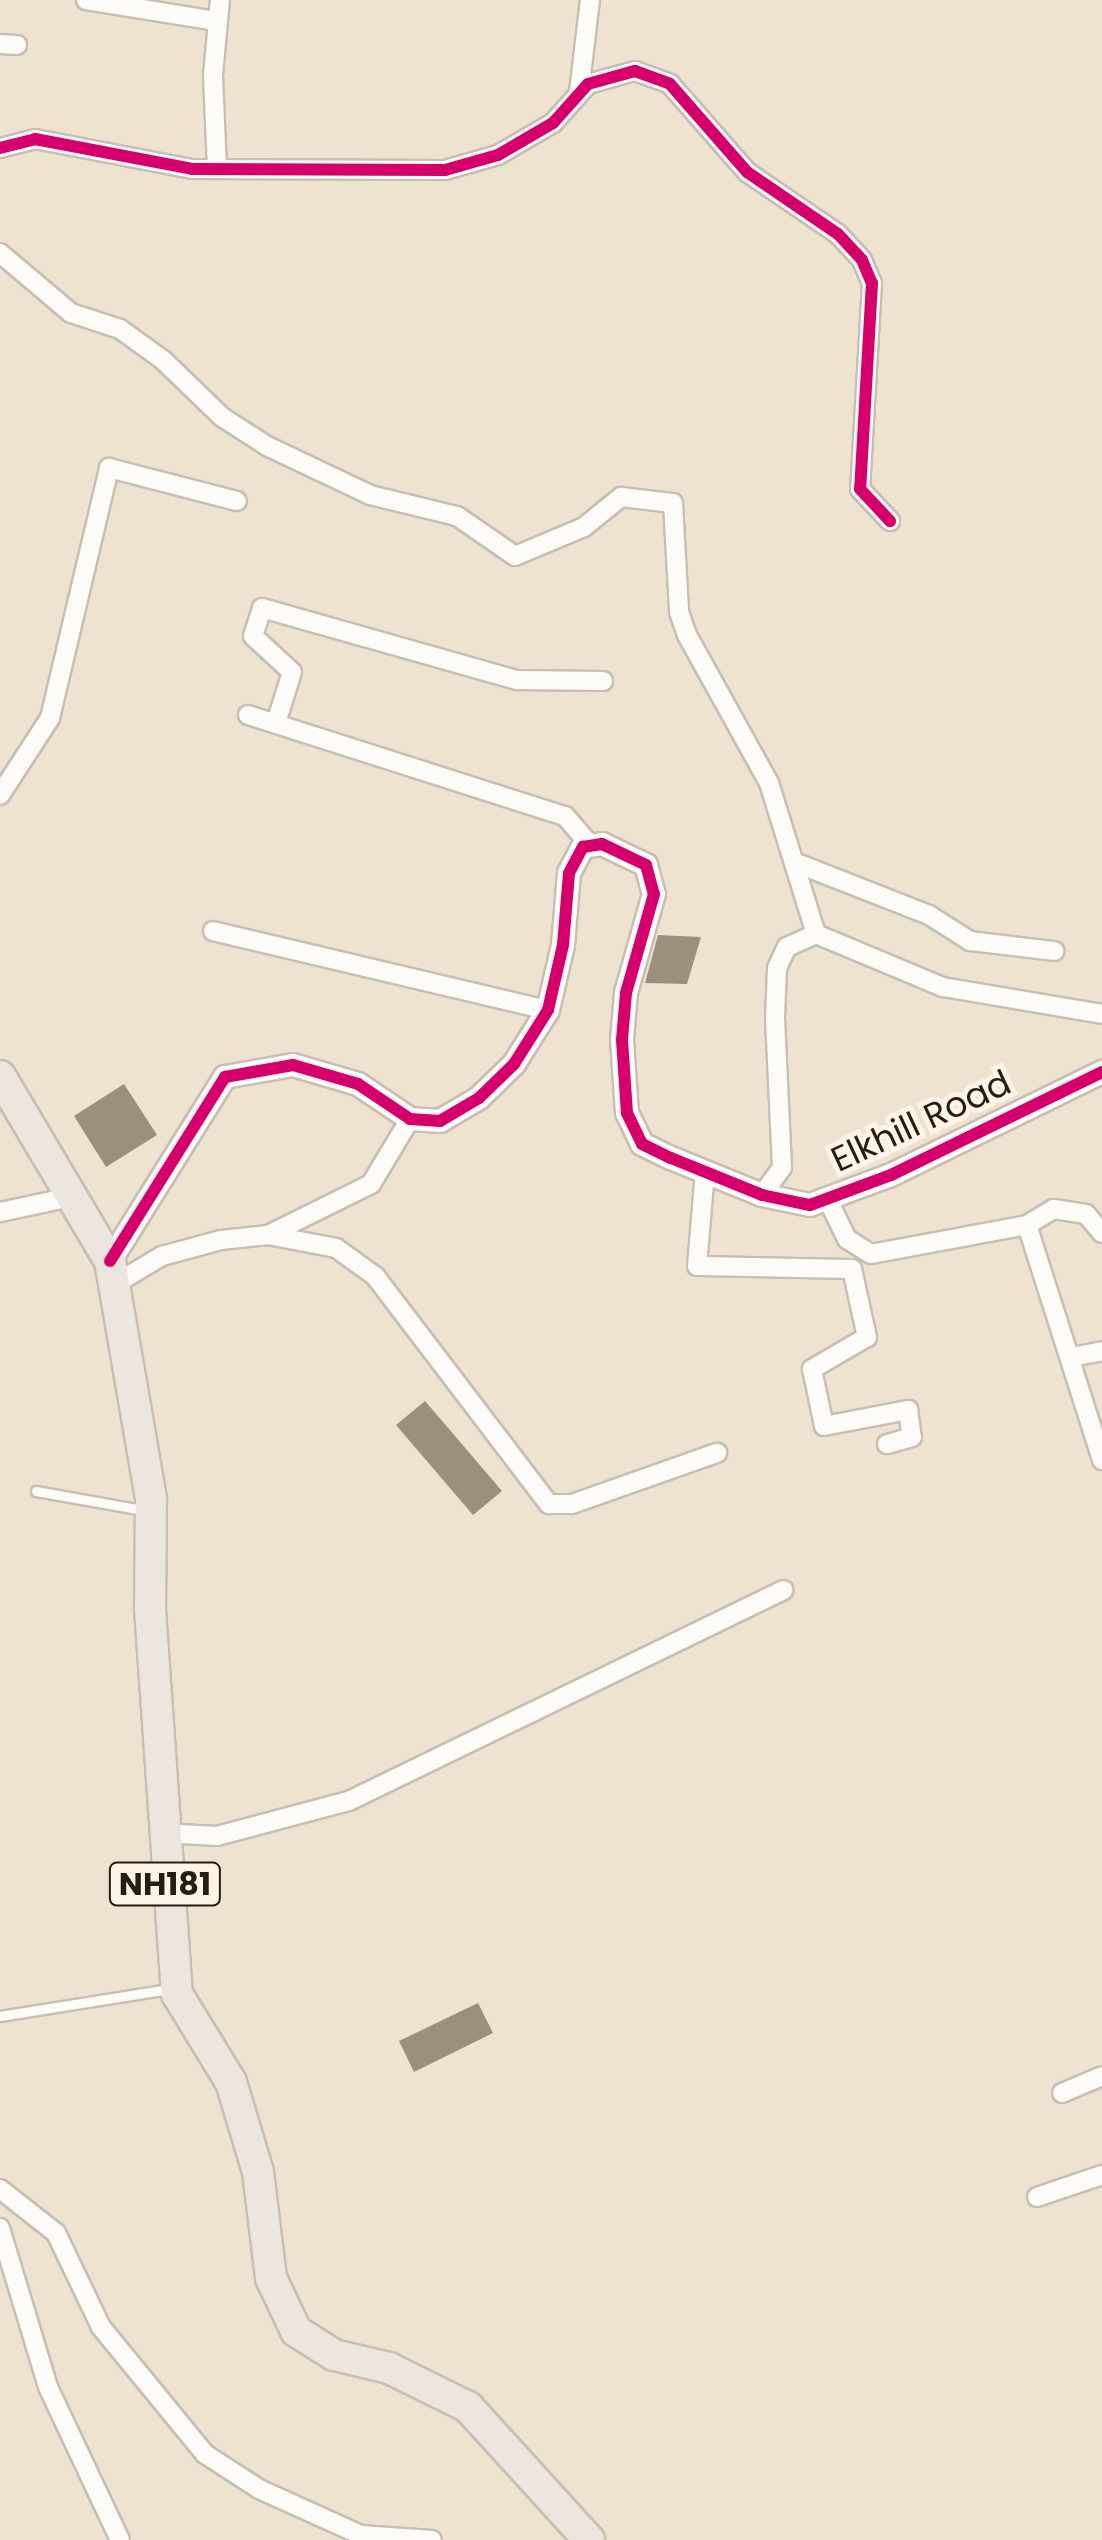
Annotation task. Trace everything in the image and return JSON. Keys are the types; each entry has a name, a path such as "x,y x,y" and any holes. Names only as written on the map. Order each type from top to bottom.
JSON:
{"highway":[{"name":"NH181","path":"0,1076 75,1196 113,1272 151,1512 162,1832 176,1987 231,2082 258,2172 271,2278 296,2331 334,2355 390,2368 468,2407 589,2540"}],"street":[{"path":"86,0 214,21"},
{"path":"217,168 213,75 220,40 214,21 220,0"},
{"path":"578,92 590,0"},
{"path":"0,148 35,139 217,168 445,170 498,156 553,122 578,92 635,71 670,84 747,172 838,234 862,260 872,283 860,489 890,521"},
{"path":"0,253 70,313 120,329 164,360 222,417 267,446 370,495 457,516 515,556 584,527 621,497 673,502 679,612 687,636 770,783 799,864 816,934"},
{"path":"0,795 50,718 109,468 237,501"},
{"path":"276,722 292,672 254,636 262,608 517,680 603,681"},
{"path":"113,1272 225,1077 293,1065 358,1084 410,1118 440,1121 479,1098 514,1064 548,1010 563,945 569,873 591,846 566,816 248,715"},
{"name":"Elkhill Road","path":"591,846 630,853 646,865 654,894 626,993 627,1113 642,1144 762,1195 810,1205 891,1175 1102,1072"},
{"path":"799,864 914,908 970,942 1054,951"},
{"path":"213,931 548,1010"},
{"path":"762,1195 782,1167 777,968 787,947 816,934 943,987 1102,1014"},
{"path":"113,1272 162,1256 268,1235 371,1184 410,1118"},
{"path":"705,1171 697,1266 852,1269 867,1337 812,1369 824,1426 908,1410 912,1437 887,1444"},
{"path":"0,1212 75,1196"},
{"path":"827,1198 847,1239 871,1254 1026,1225 1054,1210 1086,1214 1102,1234"},
{"path":"1026,1225 1072,1357 1102,1460"},
{"path":"268,1235 336,1248 375,1276 549,1504 572,1504 717,1453"},
{"path":"1072,1357 1102,1351"},
{"path":"162,1832 218,1836 349,1802 784,1590"},
{"path":"1062,2093 1102,2076"},
{"path":"1038,2197 1102,2175"},
{"path":"0,2189 56,2234 101,2326 205,2454 329,2522 361,2534 423,2539"},
{"path":"0,2228 48,2388 120,2540"}],"lane":[{"path":"36,1491 151,1512"},
{"path":"0,2016 176,1987"}],"building":[{"path":"658,935 701,937 687,984 645,983"},
{"path":"124,1084 157,1135 106,1167 74,1116"},
{"path":"425,1401 502,1491 473,1515 396,1425"},
{"path":"478,2003 493,2033 414,2072 399,2041"}],"cycle path":[{"path":"0,148 35,139 192,169 445,170 498,155 553,123 588,84 635,71 670,84 747,172 838,234 862,260 872,283 860,489 890,521"},
{"path":"110,1261 225,1077 293,1065 358,1084 410,1119 440,1121 479,1098 514,1064 548,1010 563,945 569,873 583,847 602,844 646,865 654,894 626,993 622,1040 627,1113 642,1144 671,1158 762,1195 810,1205 891,1175 1102,1072"}]}
